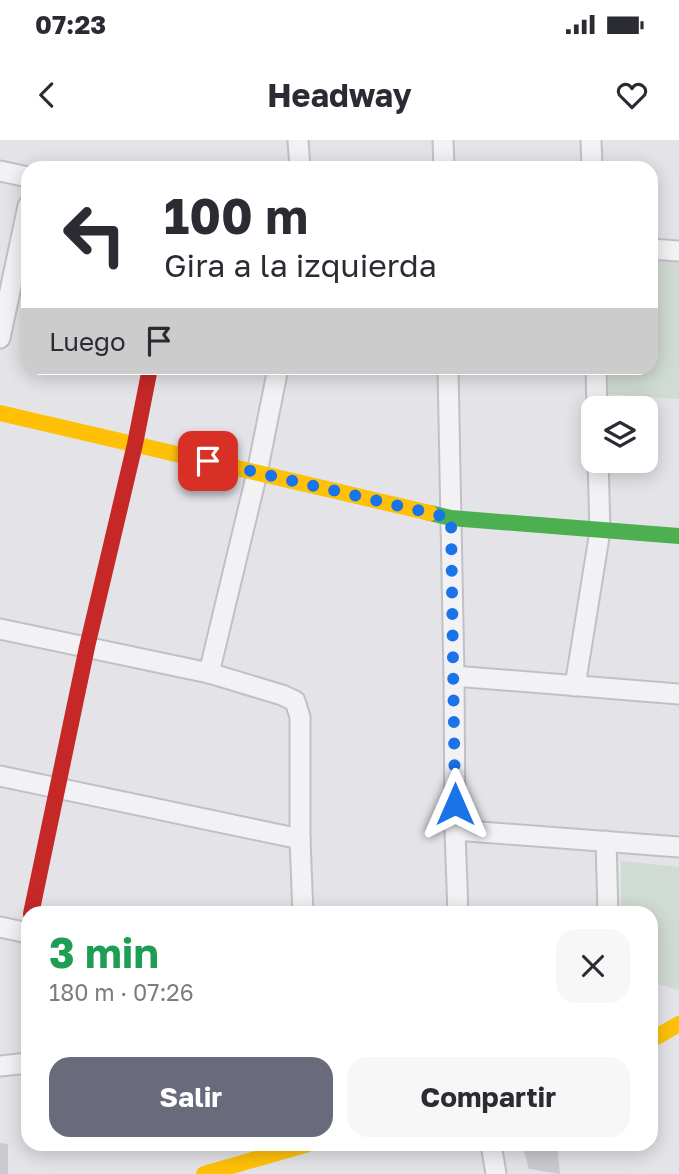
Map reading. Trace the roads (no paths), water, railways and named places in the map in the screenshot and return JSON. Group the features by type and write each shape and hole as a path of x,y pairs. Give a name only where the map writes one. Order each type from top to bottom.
{"street":[{"path":"298,140 300,161"},
{"path":"443,140 444,161"},
{"path":"591,140 592,161"},
{"path":"0,172 21,176"},
{"path":"0,338 21,239"},
{"path":"658,250 679,251"},
{"path":"32,906 87,646 149,375"},
{"path":"209,673 257,473 277,375"},
{"path":"448,375 458,906"},
{"path":"596,375 597,396"},
{"path":"0,413 451,518 679,536"},
{"path":"575,685 600,531 598,473"},
{"path":"0,629 209,673 295,701 300,717 303,906"},
{"path":"454,677 679,694"},
{"path":"0,776 300,839"},
{"path":"455,830 679,847"},
{"path":"606,841 608,906"},
{"path":"0,927 21,926"},
{"path":"658,1036 679,1024"},
{"path":"0,1066 21,1064"},
{"path":"204,1174 284,1151"},
{"path":"492,1151 496,1174"}]}
